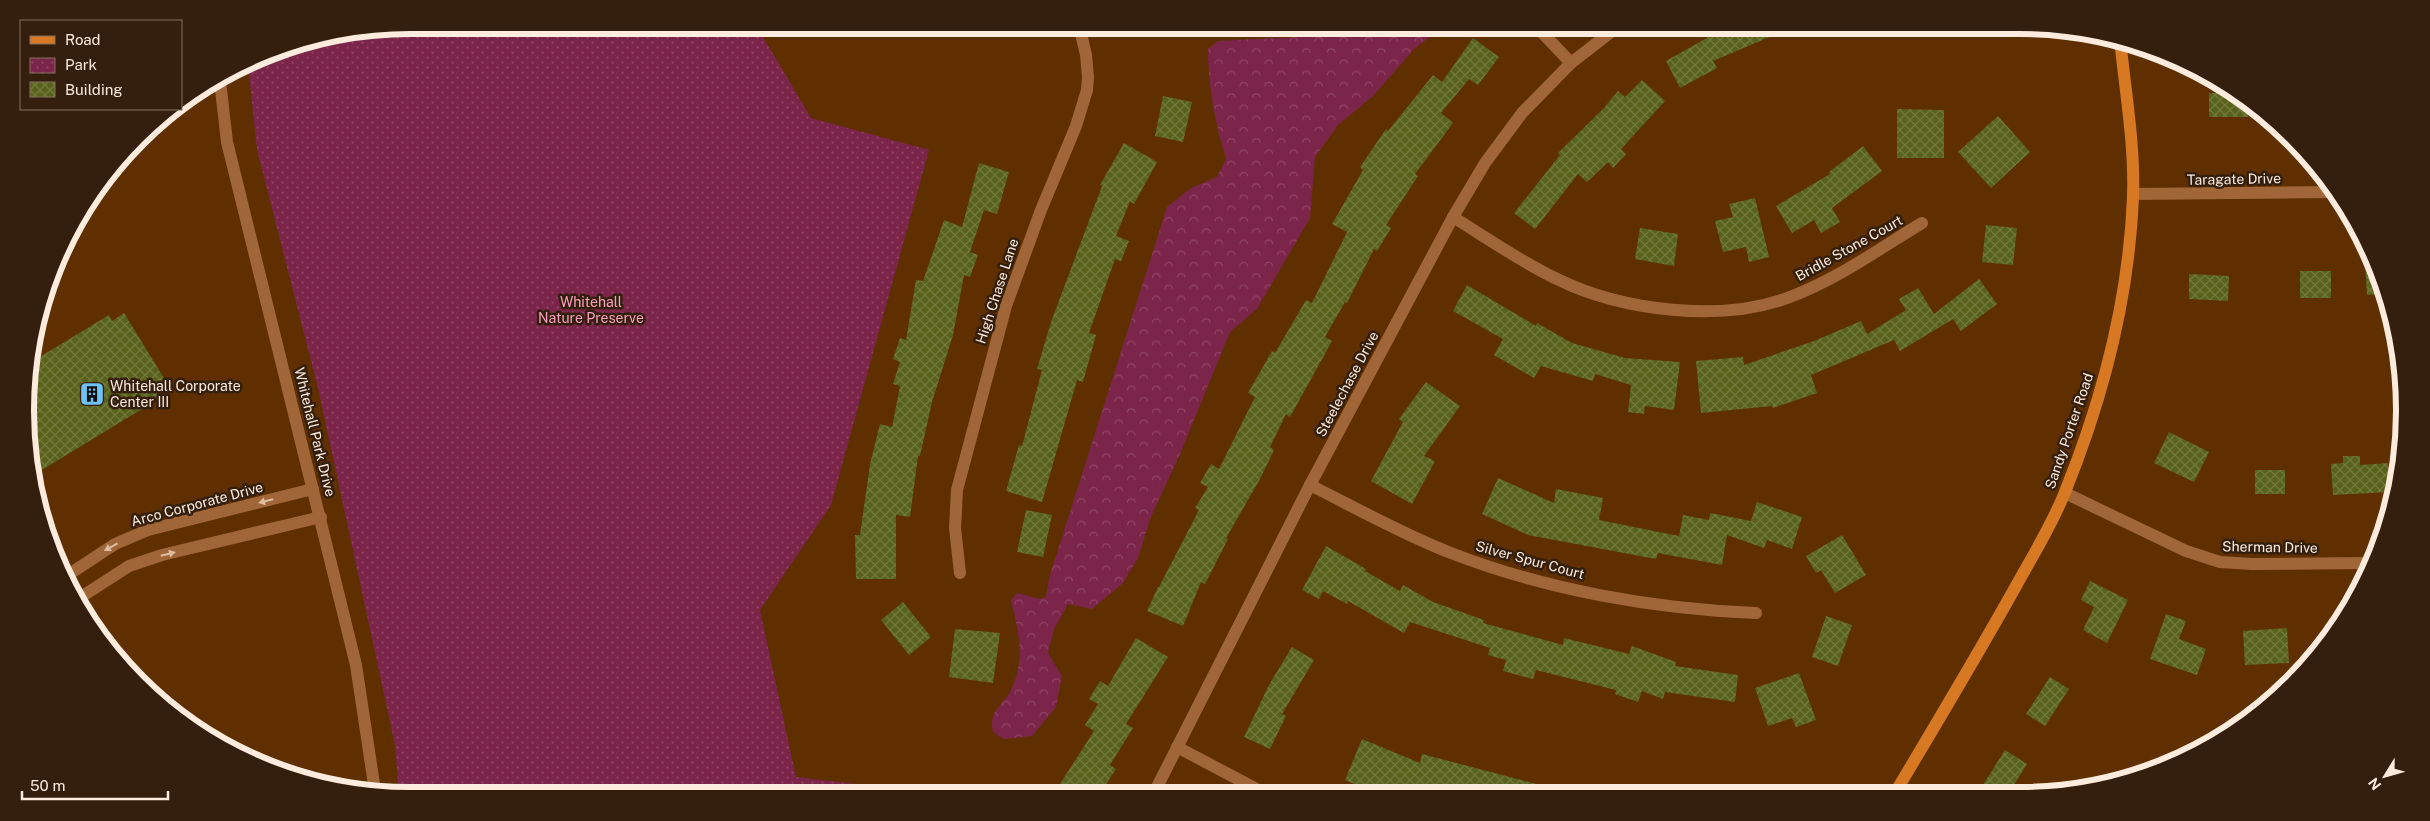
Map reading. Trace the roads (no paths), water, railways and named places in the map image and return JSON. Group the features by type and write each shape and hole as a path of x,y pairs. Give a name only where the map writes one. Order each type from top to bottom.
{"street":[{"name":"High Chase Lane","path":"960,573 955,528 956,490 1006,306 1040,210 1076,126 1087,90 1087,63 1081,34"},
{"path":"1544,34 1571,63"},
{"name":"Steelechase Drive","path":"1157,787 1310,485 1453,217 1485,163 1522,113 1571,63 1608,34"},
{"name":"Sandy Porter Road","path":"1899,787 1981,648 2065,493 2097,404 2122,300 2133,194 2121,48"},
{"name":"Whitehall Park Drive","path":"220,85 227,142 314,489 356,666 374,785"},
{"name":"Taragate Drive","path":"2133,194 2326,192"},
{"name":"Bridle Stone Court","path":"1453,217 1558,280 1611,300 1671,309 1733,311 1789,298 1832,277 1922,223"},
{"name":"Silver Spur Court","path":"1310,485 1420,540 1494,568 1596,594 1658,605 1756,613"},
{"name":"Arco Corporate Drive","path":"71,573 115,544 148,530 314,489"},
{"name":"Sherman Drive","path":"2065,493 2186,551 2220,562 2252,564 2364,563"},
{"path":"83,596 129,566 162,555 321,518"},
{"path":"1178,747 1253,787"}],"place":[{"name":"Whitehall Corporate Center III","path":"92,394"}],"park label":[{"name":"Whitehall Nature Preserve","path":"591,310"}]}
